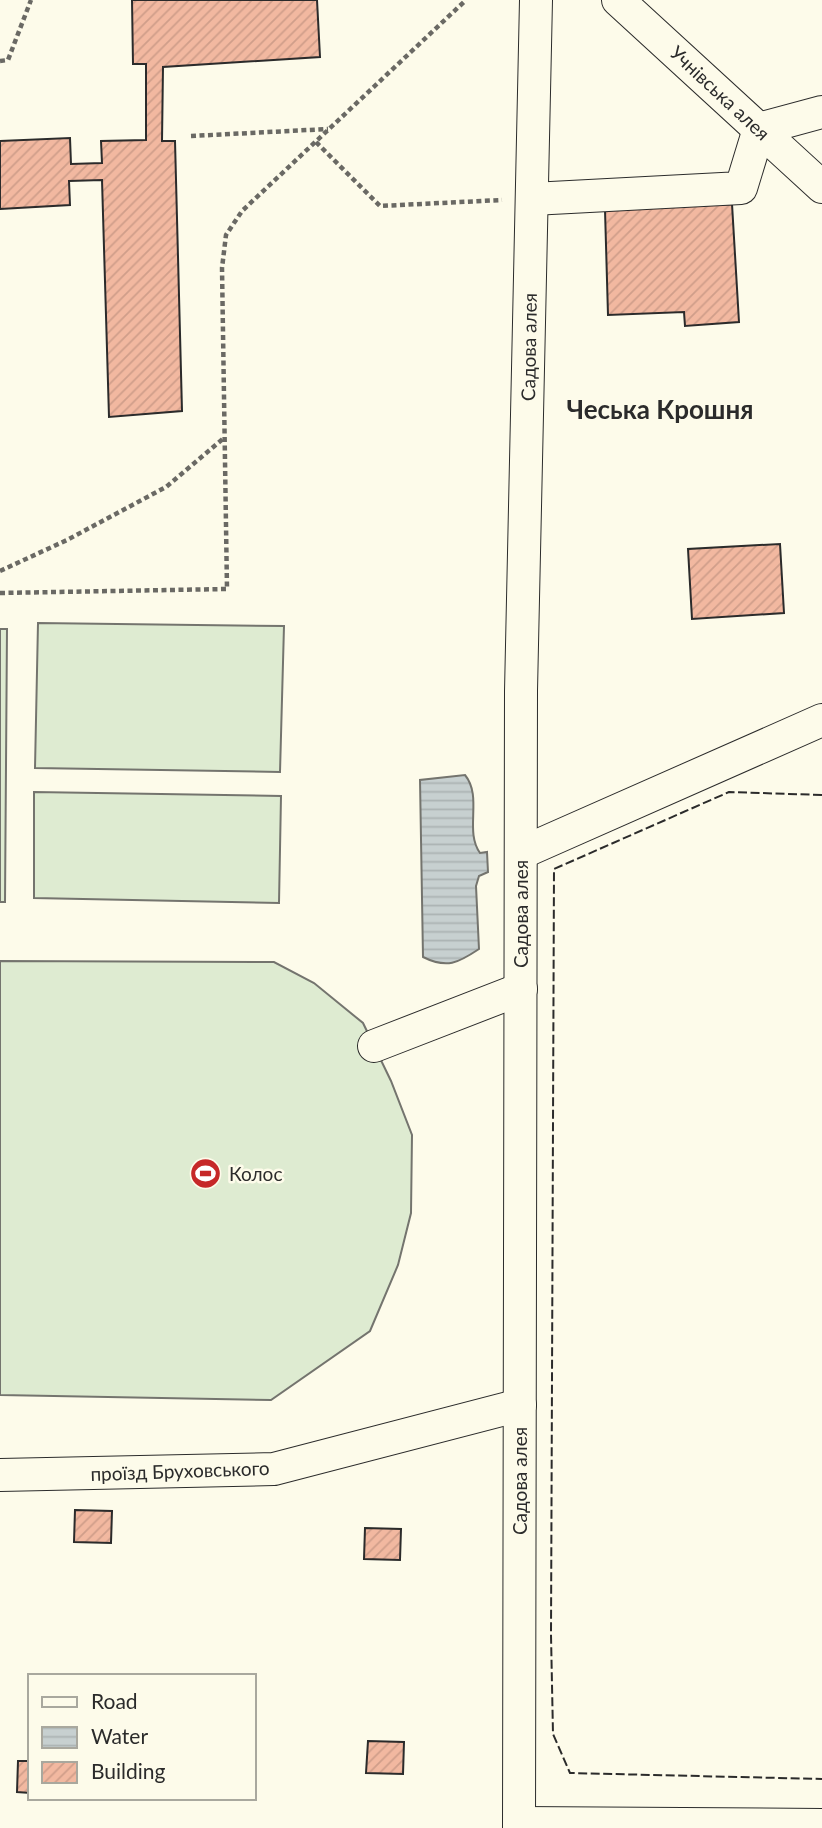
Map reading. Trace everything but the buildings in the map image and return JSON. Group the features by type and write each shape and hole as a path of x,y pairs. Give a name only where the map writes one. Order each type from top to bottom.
{"street":[{"name":"Садова алея","path":"519,1826 522,678 536,0"},
{"name":"Учнівська алея","path":"618,0 822,187"},
{"path":"532,199 741,188 759,129 822,112"},
{"path":"521,853 822,720"},
{"path":"374,1046 521,989"},
{"name":"проїзд Бруховського","path":"0,1475 274,1469 520,1405"},
{"path":"519,1826 822,1825"}],"path":[{"path":"0,61 8,60 31,0"},
{"path":"0,593 227,589 222,268 226,235 242,211 466,0"},
{"path":"191,135 329,129"},
{"path":"316,142 380,206 532,199"},
{"path":"0,571 67,540 166,486 225,438"}],"green space":[{"path":"38,623 284,626 280,772 35,768"},
{"path":"0,629 7,629 5,902 0,902"},
{"path":"34,792 281,796 279,903 34,898"},
{"name":"Колос","path":"0,961 274,962 314,983 363,1023 391,1081 412,1135 411,1213 398,1265 370,1331 271,1400 0,1395"}],"water":[{"path":"465,775 473,793 473,835 480,853 487,852 488,872 479,876 476,886 479,949 458,961 439,963 423,957 420,780"}],"fence":[{"path":"822,795 729,792 554,869 551,1635 553,1734 570,1773 822,1779"}],"place":[{"name":"Колос","path":"206,1174"}],"district":[{"name":"Чеська Крошня","path":"660,410"}]}
